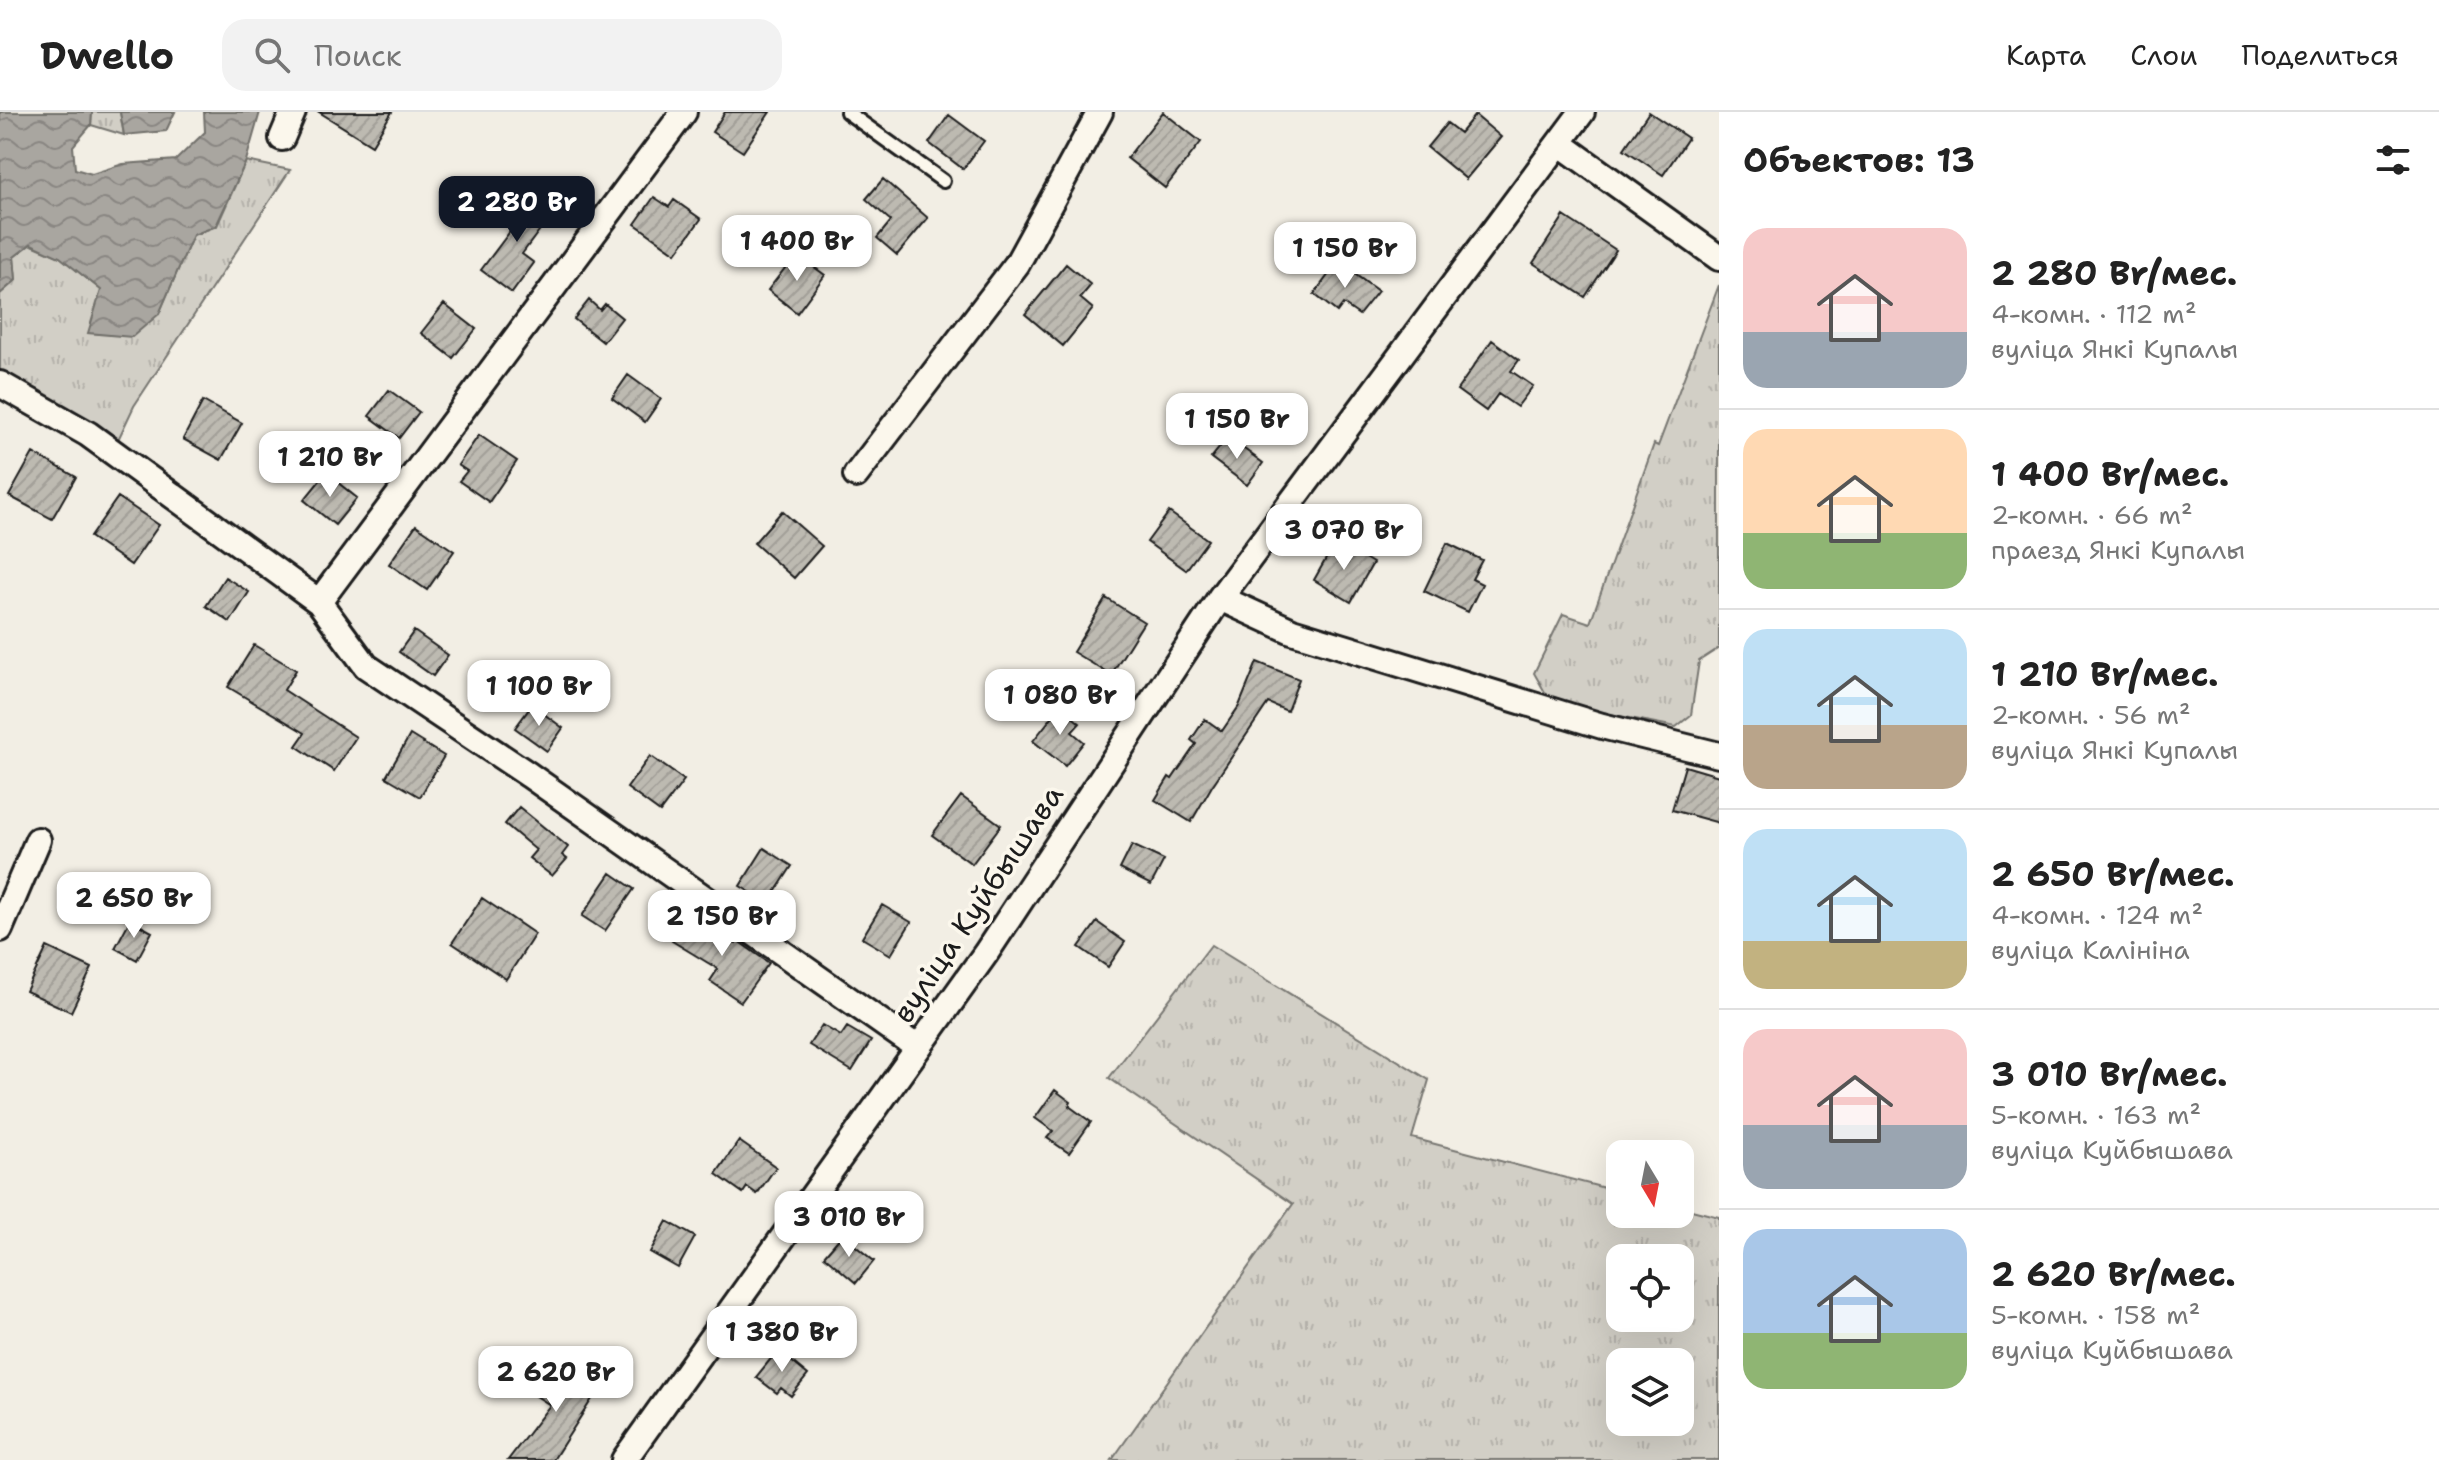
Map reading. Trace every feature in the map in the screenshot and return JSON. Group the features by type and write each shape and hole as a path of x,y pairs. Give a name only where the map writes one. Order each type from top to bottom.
{"street":[{"path":"282,138 293,112"},
{"path":"319,602 684,112"},
{"path":"856,475 1017,264 1100,112"},
{"name":"вуліца Куйбышава","path":"624,1460 986,953 1220,598 1582,112"},
{"path":"1559,143 1719,258"},
{"path":"0,384 88,434 319,602 366,666 541,784 918,1048"},
{"path":"1220,598 1292,631 1602,726 1719,755"},
{"path":"0,929 38,840"}],"lane":[{"path":"847,112 943,181"}],"green space":[{"path":"92,112 120,112 124,135 91,125"},
{"path":"246,161 290,170 134,406 116,444 0,373 0,294 16,280 14,257 30,244 60,257 102,291 159,314 193,235 217,226"},
{"path":"1719,285 1719,648 1699,661 1691,715 1676,727 1584,709 1546,694 1534,673 1563,614 1590,623 1654,444 1658,446"},
{"path":"1211,945 1429,1080 1412,1138 1606,1188 1606,1228 1694,1228 1694,1211 1719,1217 1719,1460 1112,1460 1293,1204 1109,1078"}],"water":[{"path":"0,112 92,112 91,125 73,146 75,169 92,174 123,164 176,160 205,132 204,112 260,112 246,161 216,226 193,235 159,314 132,337 88,333 101,290 60,257 31,244 14,257 16,280 0,294"},
{"path":"120,112 175,112 166,131 124,135"}],"building":[{"path":"319,112 392,112 372,145"},
{"path":"725,112 770,112 743,152 712,132"},
{"path":"1163,112 1201,142 1165,188 1127,158"},
{"path":"1649,112 1688,138 1663,175 1624,149"},
{"path":"949,115 984,141 963,169 929,143"},
{"path":"1475,115 1501,137 1466,179 1427,147 1447,123 1460,133"},
{"path":"883,179 928,218 897,255 877,238 891,221 866,199"},
{"path":"527,193 553,212 522,254 534,263 512,293 481,270 514,226 506,221"},
{"path":"654,197 669,207 674,200 701,219 676,253 635,224"},
{"path":"1564,216 1616,250 1585,297 1533,263"},
{"path":"796,254 825,275 797,313 768,290"},
{"path":"1338,262 1378,291 1359,315 1343,304 1337,312 1314,294"},
{"path":"1066,264 1091,285 1080,298 1093,309 1063,346 1025,314"},
{"path":"589,300 600,310 605,304 622,318 603,342 574,319"},
{"path":"444,304 476,329 453,358 421,333"},
{"path":"1492,340 1519,360 1511,371 1533,386 1517,407 1498,394 1486,411 1457,390"},
{"path":"628,375 661,399 645,422 612,398"},
{"path":"389,390 419,412 399,438 369,416"},
{"path":"203,401 242,423 221,460 183,439"},
{"path":"479,435 517,461 489,502 459,481 467,471 458,465"},
{"path":"1228,437 1263,463 1247,485 1211,458"},
{"path":"33,453 76,477 52,519 9,496"},
{"path":"326,473 357,498 335,525 304,500"},
{"path":"118,497 159,525 131,565 90,537"},
{"path":"782,511 822,546 794,578 754,543"},
{"path":"1169,512 1208,540 1186,570 1147,542"},
{"path":"416,525 454,551 427,590 389,564"},
{"path":"1336,541 1373,563 1351,602 1314,580"},
{"path":"1447,543 1482,560 1472,579 1482,584 1468,612 1424,591"},
{"path":"225,577 249,592 230,622 206,606"},
{"path":"1106,598 1144,622 1111,675 1073,652"},
{"path":"414,631 448,655 433,676 399,652"},
{"path":"254,645 296,670 284,690 356,737 334,771 296,746 305,733 228,687"},
{"path":"1257,662 1299,679 1287,711 1268,703 1191,822 1155,800 1196,744 1191,740 1205,719 1222,731 1239,706"},
{"path":"532,705 563,728 547,751 515,728"},
{"path":"1060,707 1080,723 1072,732 1084,742 1065,766 1033,741"},
{"path":"410,735 444,756 420,797 386,777"},
{"path":"650,756 684,780 660,812 627,788"},
{"path":"1685,766 1719,776 1719,823 1672,810"},
{"path":"961,796 1001,825 972,864 932,835"},
{"path":"519,807 568,847 562,855 567,859 552,876 529,858 536,850 505,824"},
{"path":"1132,845 1164,860 1151,885 1120,869"},
{"path":"764,848 792,866 768,903 740,886"},
{"path":"611,873 634,889 605,931 582,916"},
{"path":"482,898 535,934 506,979 452,943"},
{"path":"882,905 911,922 891,955 862,938"},
{"path":"688,915 736,944 738,941 769,963 741,1002 710,981 718,969 672,941"},
{"path":"130,920 152,932 137,960 115,948"},
{"path":"1097,922 1125,942 1108,967 1079,947"},
{"path":"47,947 92,968 71,1012 26,991"},
{"path":"822,1025 841,1036 847,1027 871,1041 852,1071 809,1045"},
{"path":"1055,1090 1071,1102 1069,1106 1091,1122 1069,1153 1047,1138 1053,1131 1035,1118"},
{"path":"739,1141 776,1167 757,1194 747,1187 743,1193 716,1174"},
{"path":"667,1221 695,1237 678,1268 650,1252"},
{"path":"842,1235 874,1261 856,1283 824,1256"},
{"path":"778,1350 808,1375 791,1396 781,1388 777,1393 756,1377"},
{"path":"557,1362 599,1388 553,1460 508,1460 550,1405 536,1396"}]}
